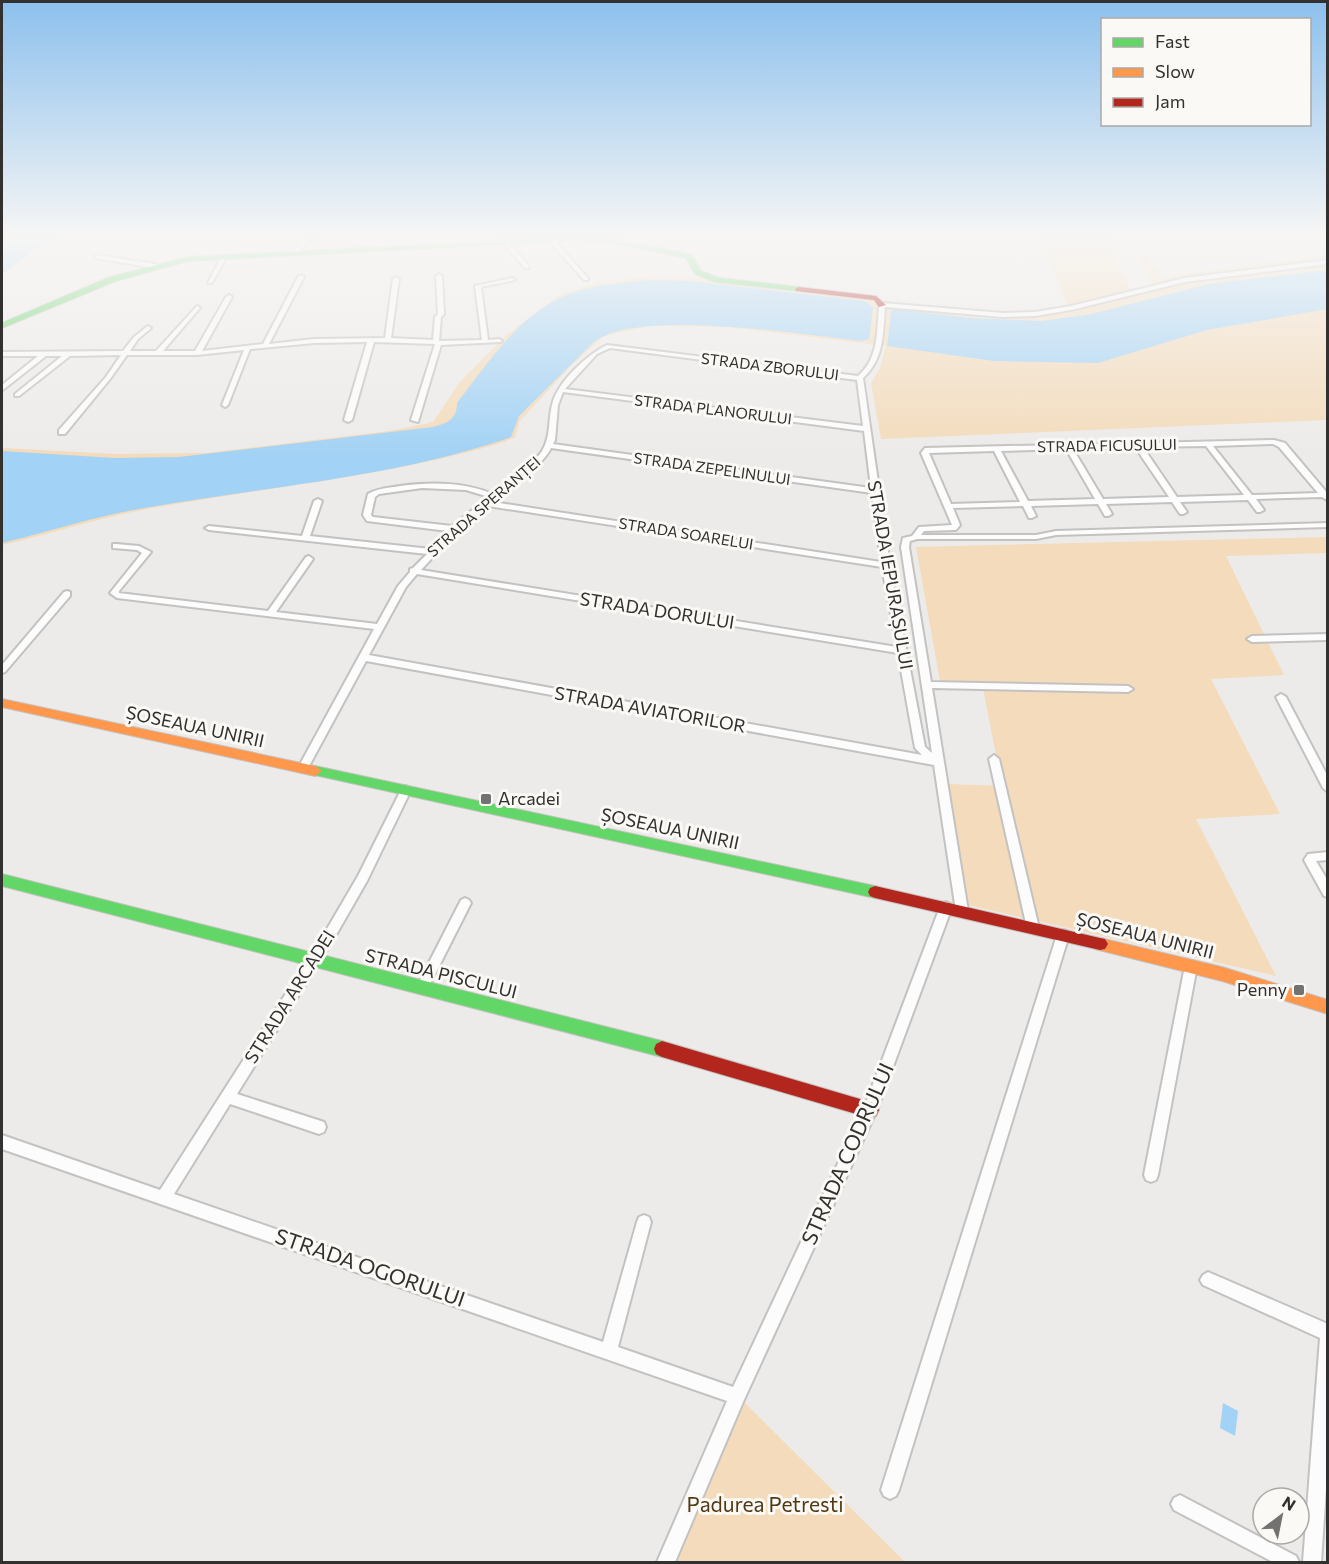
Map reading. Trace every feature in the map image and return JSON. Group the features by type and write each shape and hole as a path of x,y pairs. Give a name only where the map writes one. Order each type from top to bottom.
{"street":[{"path":"2,326 42,309"},
{"path":"157,354 196,309"},
{"path":"197,353 222,309"},
{"path":"265,346 284,309"},
{"path":"388,340 392,309"},
{"path":"415,420 438,344 436,342 441,309"},
{"path":"481,309 485,340"},
{"path":"860,378 871,368 876,358 882,309"},
{"path":"930,309 1003,315 1035,314 1065,309"},
{"path":"62,432 127,354 126,351 131,344 148,328"},
{"path":"348,420 371,340"},
{"path":"2,354 197,353 306,342 499,340"},
{"name":"STRADA ZBORULUI","path":"609,346 860,378"},
{"name":"STRADA SPERANȚEI","path":"303,768 393,599 413,571 454,529 538,460 549,446 555,405 560,390 595,353 609,346"},
{"path":"225,405 248,347"},
{"path":"2,383 40,355"},
{"path":"2,388 40,355"},
{"path":"17,394 67,355"},
{"name":"STRADA IEPURAȘULUI","path":"860,378 874,491 920,748 927,756 938,762"},
{"name":"STRADA PLANORULUI","path":"560,390 866,429"},
{"name":"STRADA FICUSULUI","path":"913,538 922,529 956,526 925,452 928,450 1280,443 1326,497"},
{"path":"1208,444 1260,510"},
{"name":"STRADA ZEPELINULUI","path":"549,446 874,491"},
{"path":"1138,446 1183,512"},
{"path":"1068,447 1108,514"},
{"path":"996,448 1032,516"},
{"path":"454,529 370,519 367,515 371,496 377,492 428,485 464,487 495,497"},
{"name":"STRADA FICUSULUI","path":"948,506 1326,497"},
{"path":"305,539 318,501"},
{"name":"STRADA SOARELUI","path":"486,503 886,565"},
{"path":"913,538 1036,537 1056,533 1328,525"},
{"path":"208,528 431,552"},
{"name":"STRADA IEPURAȘULUI","path":"913,538 904,543 962,911"},
{"path":"116,546 139,548 147,552 114,590 117,595 378,627"},
{"path":"272,613 309,559"},
{"name":"STRADA DORULUI","path":"413,571 902,651"},
{"path":"2,670 67,594"},
{"path":"1252,639 1328,637"},
{"name":"STRADA AVIATORILOR","path":"362,657 938,762"},
{"path":"926,686 1128,689"},
{"path":"1281,697 1328,788"},
{"name":"ȘOSEAUA UNIRII","path":"2,703 946,907 1191,966 1328,1007"},
{"path":"994,759 1033,928"},
{"name":"STRADA ARCADEI","path":"164,1197 363,878 406,790"},
{"path":"1327,890 1310,860 1312,857 1328,856"},
{"name":"STRADA PISCULUI","path":"2,880 650,1045 870,1110"},
{"path":"422,988 465,903"},
{"name":"STRADA CODRULUI","path":"666,1563 737,1396 870,1110 946,907"},
{"path":"890,1490 1063,935"},
{"path":"1151,1175 1191,966"},
{"path":"227,1097 319,1127"},
{"name":"STRADA OGORULUI","path":"2,1142 737,1396"},
{"path":"609,1350 644,1222"},
{"path":"1208,1280 1328,1333 1312,1563"},
{"path":"1180,1504 1290,1563"}],"green space":[{"path":"541,309 965,309 1034,313 1057,309 1327,309 1327,420 881,439 871,383 880,368 886,346 727,327 651,326 603,337 571,366 519,422 515,437 504,442 371,473 129,513 2,545 2,448 116,454 206,453 389,431 425,424 434,421 459,383 507,334"},
{"path":"1327,537 1327,553 1226,556 1284,675 1211,679 1280,814 1196,819 1276,976 968,905 948,784 1002,786 982,683 940,681 916,547"},
{"name":"Padurea Petresti","path":"744,1402 905,1562 677,1562"}],"water":[{"path":"541,309 873,309 869,339 861,341 723,326 648,326 617,331 595,341 519,416 511,437 503,440 413,464 368,473 122,512 2,543 2,451 115,458 179,457 433,427 453,417 457,403 493,356"},
{"path":"894,309 970,318 1042,321 1111,309 1327,309 1207,330 1098,363 994,361 887,346 891,311"},
{"path":"1223,1403 1238,1411 1235,1436 1220,1428"}],"traffic: fast":[{"path":"2,326 42,309"},
{"path":"315,771 875,892"},
{"path":"2,880 662,1049"}],"traffic: slow":[{"path":"2,703 315,771"},
{"path":"1100,944 1222,974 1328,1007"}],"traffic: jam":[{"path":"875,892 1100,944"},
{"path":"662,1049 870,1110"}],"place":[{"name":"Arcadei","path":"486,799"},
{"name":"Penny","path":"1299,990"}]}
